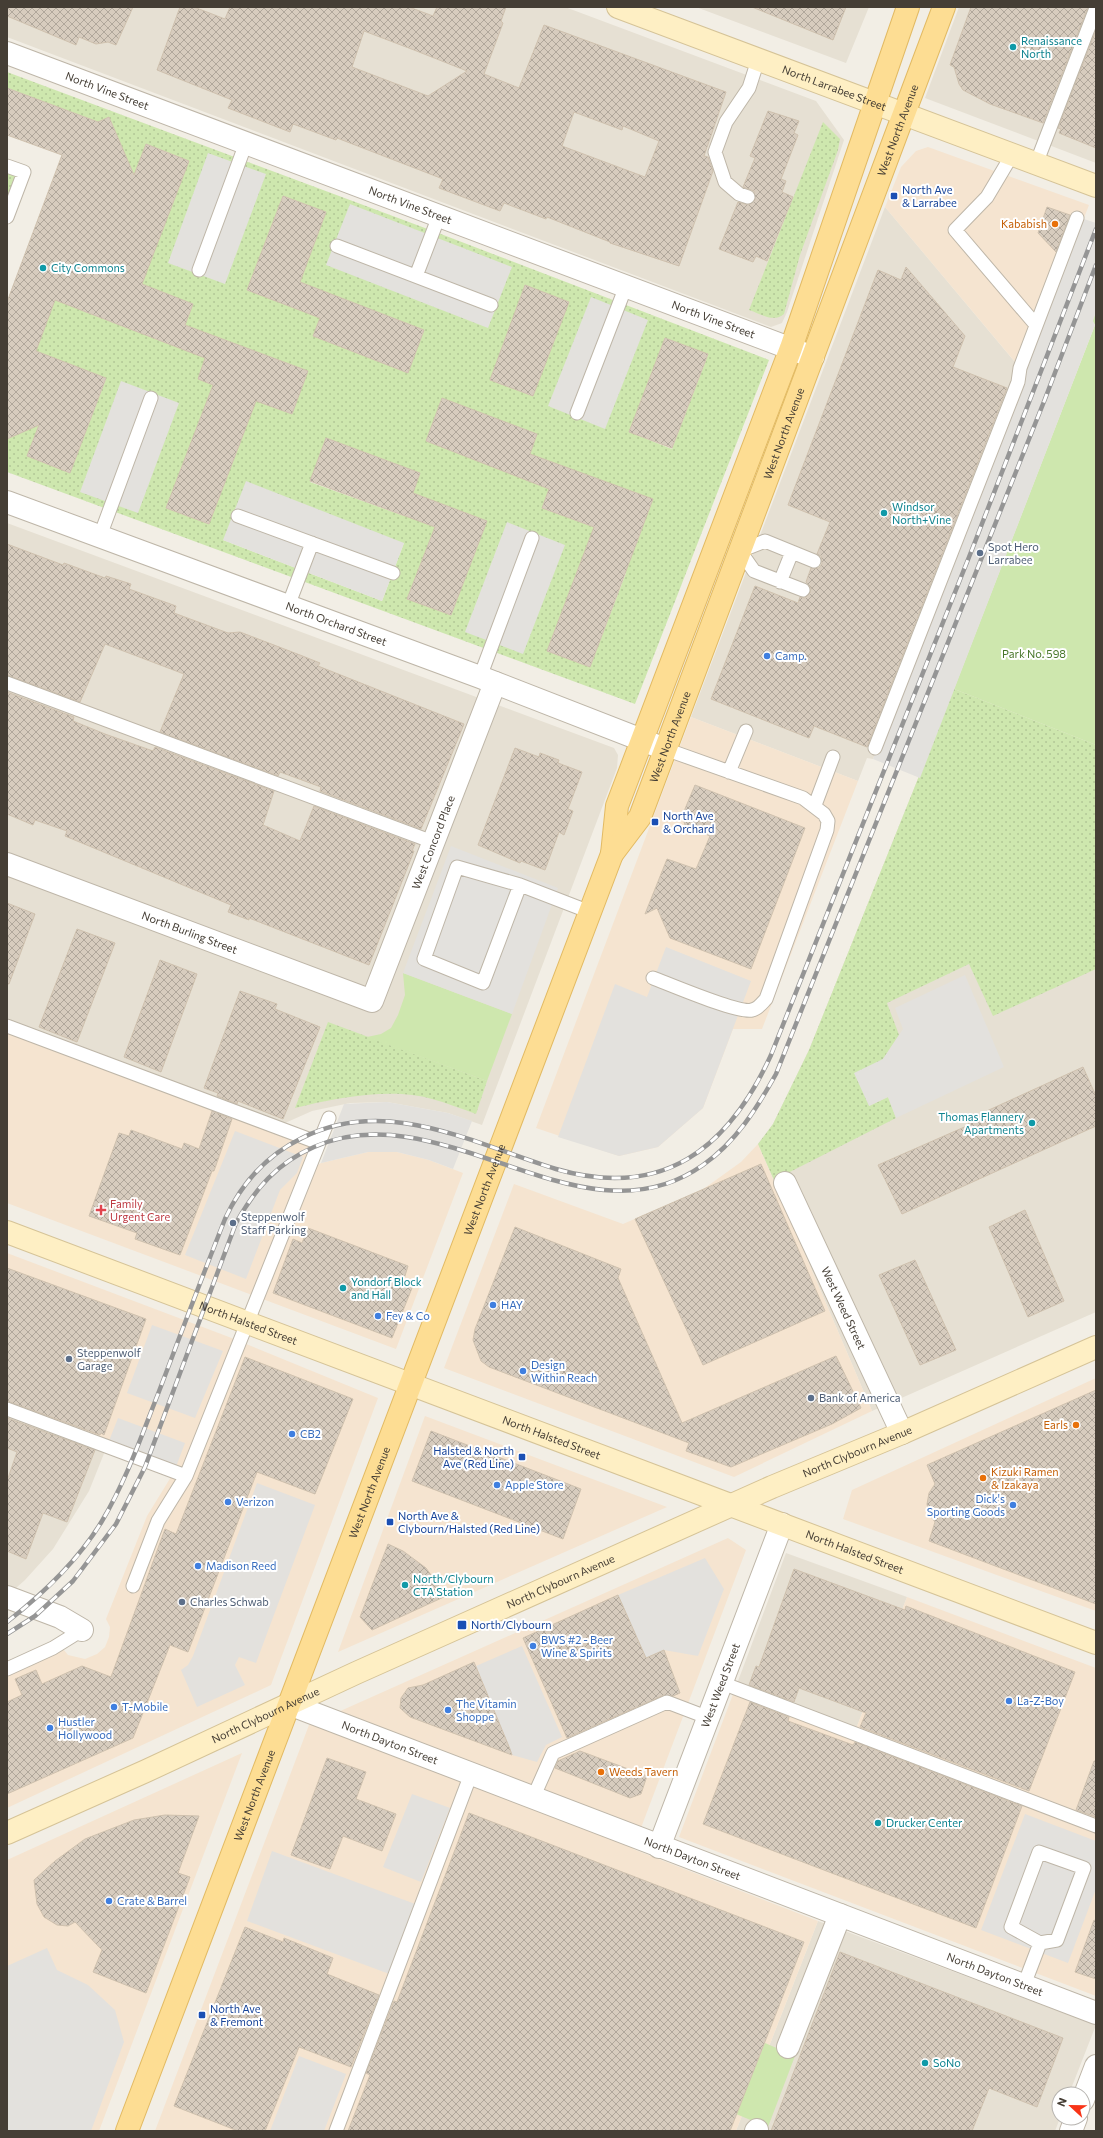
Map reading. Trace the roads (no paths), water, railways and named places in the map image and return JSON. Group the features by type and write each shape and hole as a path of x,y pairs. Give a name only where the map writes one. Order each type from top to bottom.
{"main road":[{"name":"North Larrabee Street","path":"618,7 902,115 1096,186"},
{"name":"West North Avenue","path":"129,2131 409,1384 612,854 617,806 791,348 908,7"},
{"name":"West North Avenue","path":"612,854 640,817 813,357 902,115 944,7"},
{"name":"North Halsted Street","path":"7,1232 1096,1643"},
{"name":"North Clybourn Avenue","path":"7,1833 290,1704 732,1506 1096,1347"}],"street":[{"name":"North Vine Street","path":"7,53 813,357"},
{"name":"North Orchard Street","path":"7,502 488,680 665,749"},
{"name":"West Concord Place","path":"372,1001 433,842 488,680"},
{"name":"North Burling Street","path":"7,864 372,1001"},
{"name":"West Weed Street","path":"785,1183 902,1433"},
{"name":"West Weed Street","path":"660,1847 782,1524"},
{"path":"7,1597 60,1617 82,1630"},
{"name":"North Dayton Street","path":"290,1704 1096,2013"},
{"path":"788,2047 840,1916"},
{"path":"1088,2086 1096,2066"}],"lane":[{"path":"1036,164 1096,8"},
{"path":"748,197 739,194 725,182 715,152 726,122 749,88 758,60"},
{"path":"199,270 246,143"},
{"path":"1012,155 987,197 955,230 1036,325"},
{"path":"7,166 24,172 7,217"},
{"path":"416,276 439,216"},
{"path":"875,748 1018,382 1020,368 1077,218"},
{"path":"337,246 492,305"},
{"path":"577,413 626,286"},
{"path":"100,536 152,398"},
{"path":"238,516 393,573"},
{"path":"488,680 532,538"},
{"path":"803,590 754,571 740,551 765,541 814,561"},
{"path":"288,606 312,543"},
{"path":"780,582 792,552"},
{"path":"7,683 433,842"},
{"path":"730,772 746,731"},
{"path":"653,978 735,1008 752,1010 759,1007 766,999 825,840 828,822 824,814 815,805 803,798 665,749"},
{"path":"815,805 833,757"},
{"path":"520,885 484,983 424,959 458,867 520,885 590,912"},
{"path":"7,1026 319,1143"},
{"path":"133,1586 158,1520 186,1476 329,1118"},
{"path":"7,1410 186,1476"},
{"path":"7,1669 53,1648 82,1630"},
{"path":"722,1684 1096,1826"},
{"path":"533,1798 553,1753 668,1702 709,1718"},
{"path":"336,2131 471,1774"},
{"path":"1039,1852 1084,1868 1057,1940 1040,1943 1011,1927 1039,1852"},
{"path":"1024,1985 1040,1943"}],"railway":[{"path":"7,1622 34,1600 71,1563 93,1536 111,1506 133,1459 199,1285 231,1206 247,1182 277,1153 302,1138 334,1126 366,1121 398,1122 430,1128 462,1137 556,1169 594,1177 629,1177 660,1171 688,1159 712,1141 734,1117 754,1088 771,1055 973,547 1096,229"},
{"path":"7,1634 35,1616 73,1581 116,1524 145,1467 236,1223 259,1188 268,1178 289,1161 314,1147 363,1135 412,1138 462,1150 561,1182 609,1190 657,1187 703,1165 726,1146 745,1124 776,1074 1045,399 1096,265"}],"place":[{"name":"Renaissance North","path":"1013,47"},
{"name":"North Ave & Larrabee","path":"894,196"},
{"name":"Kababish","path":"1055,224"},
{"name":"City Commons","path":"43,268"},
{"name":"Windsor North+Vine","path":"884,513"},
{"name":"Spot Hero Larrabee","path":"980,553"},
{"name":"Camp.","path":"767,656"},
{"name":"North Ave & Orchard","path":"655,822"},
{"name":"Thomas Flannery Apartments","path":"1032,1123"},
{"name":"Family Urgent Care","path":"101,1210"},
{"name":"Steppenwolf Staff Parking","path":"233,1223"},
{"name":"Yondorf Block and Hall","path":"343,1288"},
{"name":"HAY","path":"493,1305"},
{"name":"Fey & Co","path":"378,1316"},
{"name":"Steppenwolf Garage","path":"69,1359"},
{"name":"Design Within Reach","path":"523,1371"},
{"name":"Bank of America","path":"811,1398"},
{"name":"Earls","path":"1076,1425"},
{"name":"CB2","path":"292,1434"},
{"name":"Halsted & North Ave (Red Line)","path":"522,1457"},
{"name":"Kizuki Ramen & Izakaya","path":"983,1478"},
{"name":"Apple Store","path":"497,1485"},
{"name":"Verizon","path":"228,1502"},
{"name":"Dick's Sporting Goods","path":"1013,1505"},
{"name":"North Ave & Clybourn/Halsted (Red Line)","path":"390,1522"},
{"name":"Madison Reed","path":"198,1566"},
{"name":"North/Clybourn CTA Station","path":"405,1585"},
{"name":"Charles Schwab","path":"182,1602"},
{"name":"North/Clybourn","path":"462,1625"},
{"name":"BWS #2 - Beer Wine & Spirits","path":"533,1646"},
{"name":"La-Z-Boy","path":"1009,1701"},
{"name":"T-Mobile","path":"114,1707"},
{"name":"The Vitamin Shoppe","path":"448,1710"},
{"name":"Hustler Hollywood","path":"50,1728"},
{"name":"Weeds Tavern","path":"601,1772"},
{"name":"Drucker Center","path":"878,1823"},
{"name":"Crate & Barrel","path":"109,1901"},
{"name":"North Ave & Fremont","path":"202,2015"},
{"name":"SoNo","path":"925,2063"}],"park label":[{"name":"Park No. 598","path":"1034,654"}]}
